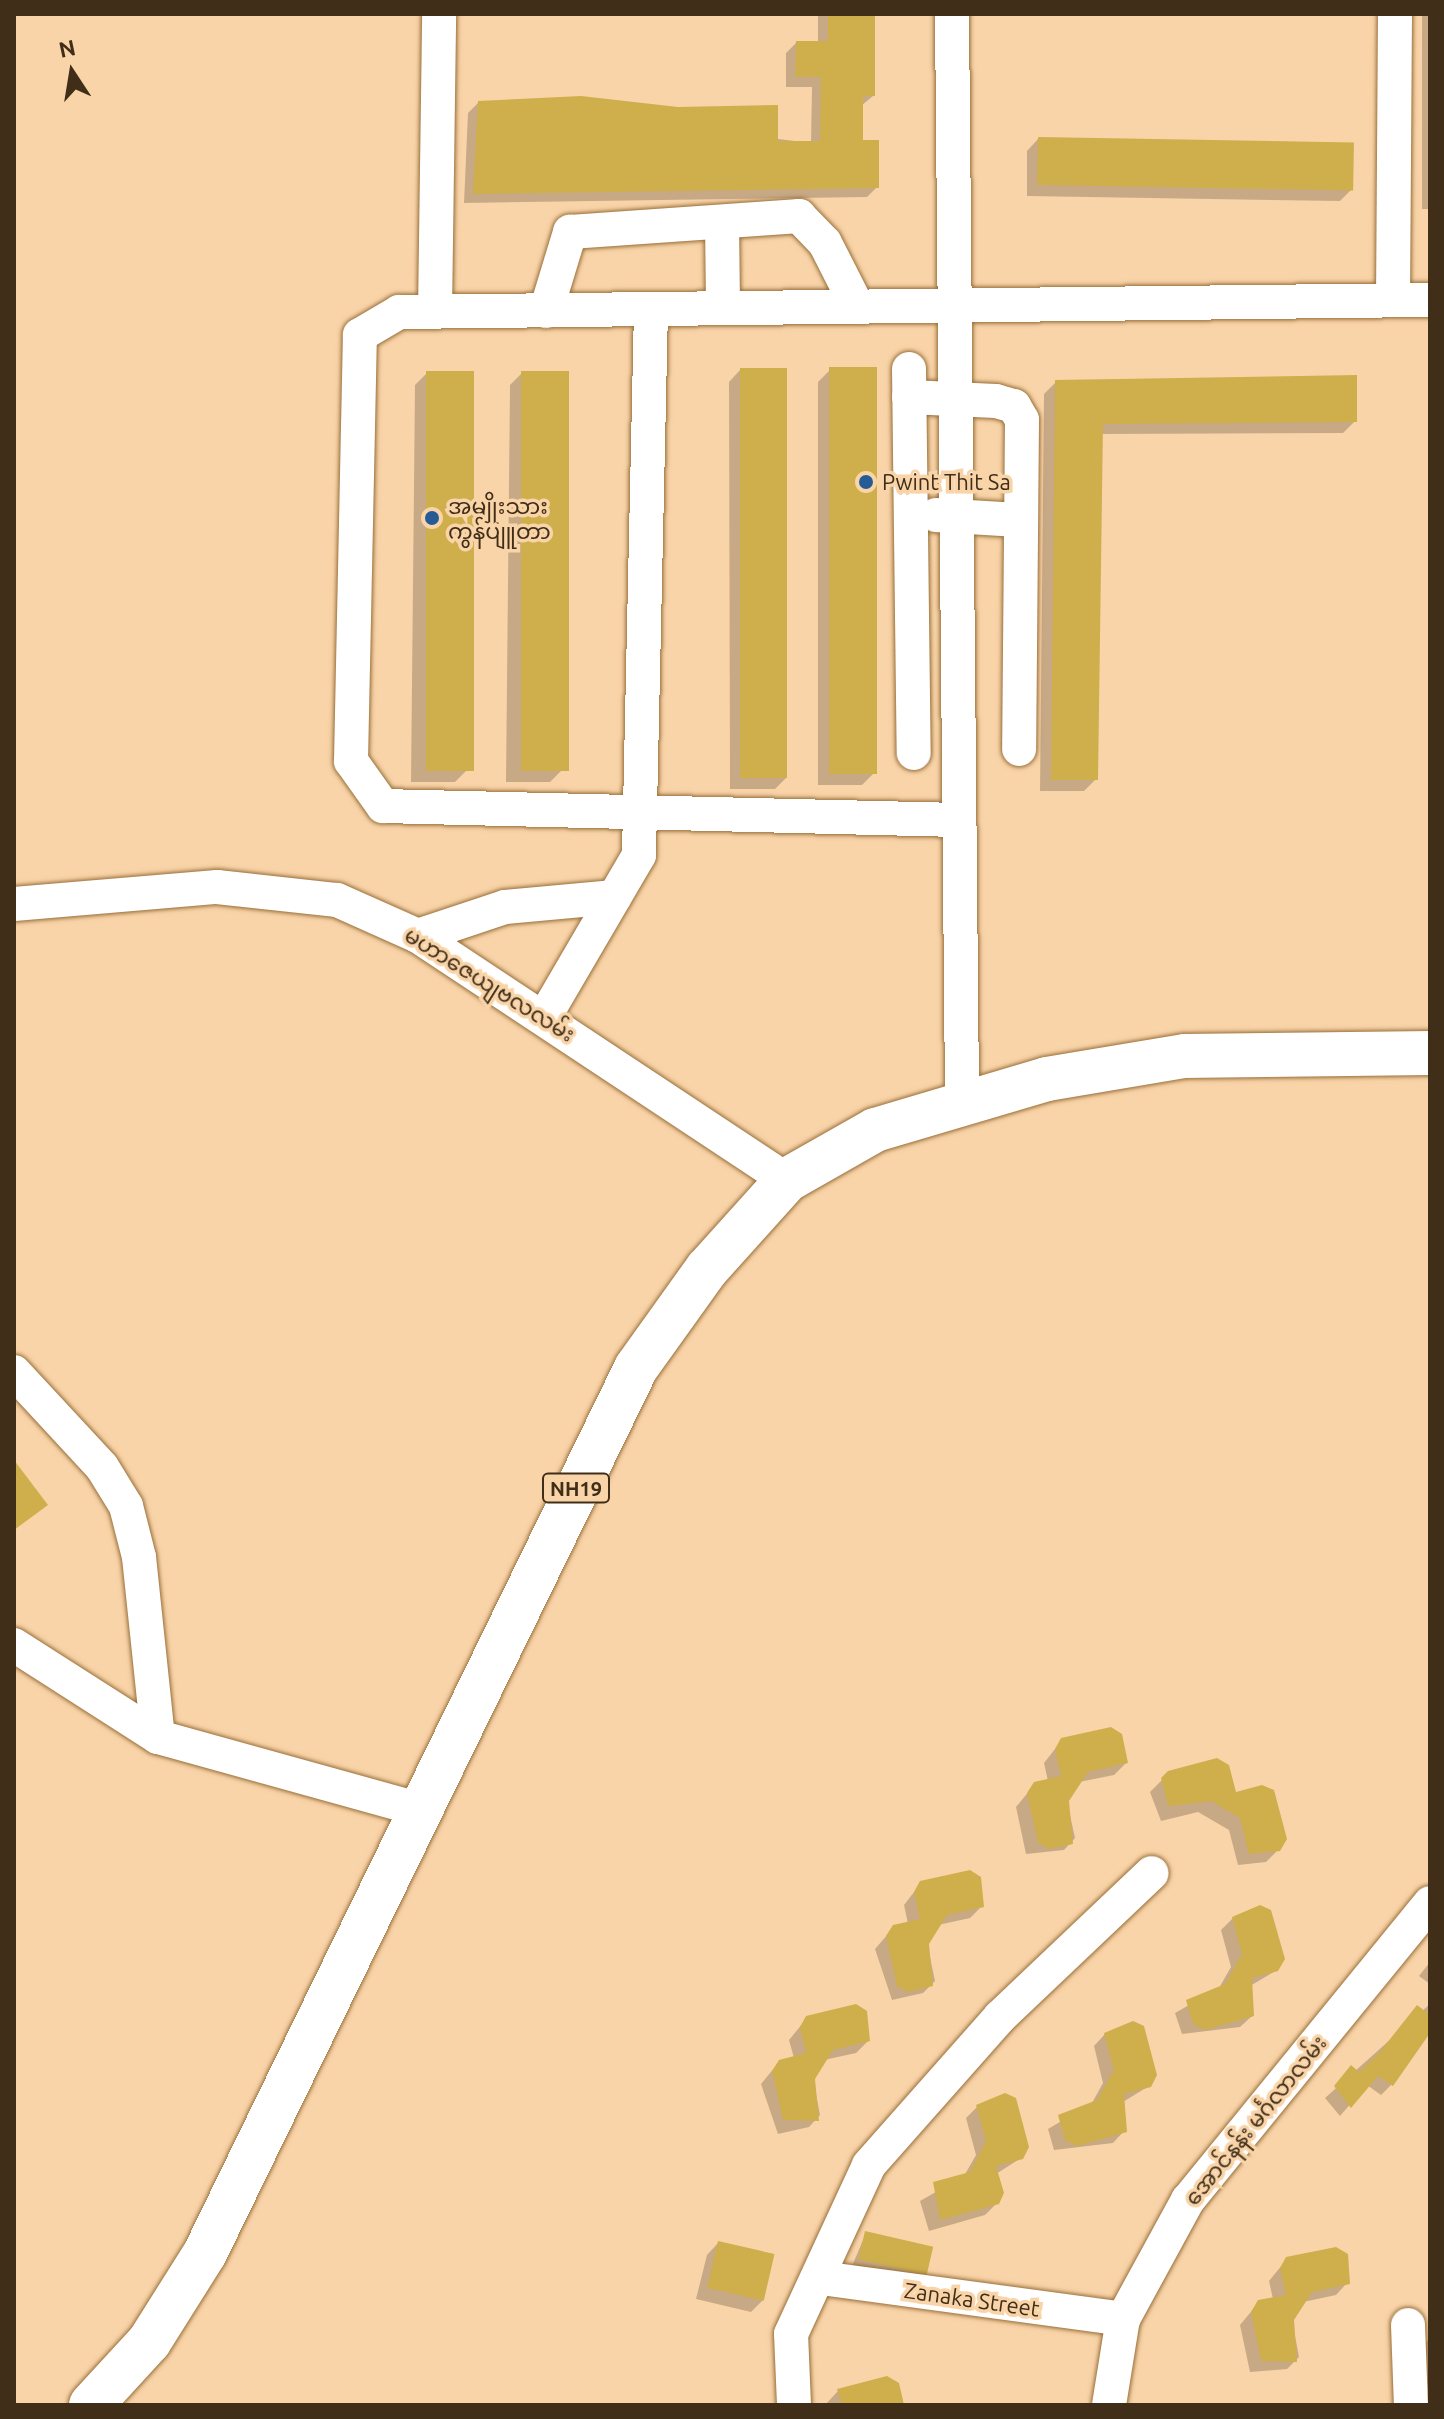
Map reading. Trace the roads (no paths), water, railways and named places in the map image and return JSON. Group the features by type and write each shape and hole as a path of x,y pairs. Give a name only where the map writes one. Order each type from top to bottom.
{"highway":[{"name":"NH19","path":"91,2405 149,2342 205,2253 417,1809 636,1368 707,1269 787,1180 875,1130 1047,1079 1185,1056 1430,1053"}],"street":[{"path":"435,312 439,14"},
{"path":"952,14 962,1104"},
{"path":"1393,300 1395,14"},
{"path":"546,311 570,232 799,216 825,243 856,304"},
{"path":"722,222 723,308"},
{"path":"959,820 644,809 383,806 351,761 360,335 379,318 435,312 651,310 954,301 1430,300"},
{"path":"545,1016 639,855 644,809 651,310"},
{"path":"914,753 909,383 955,397 1014,406 1022,420 1016,688 1019,749"},
{"path":"911,514 1018,520"},
{"path":"913,684 1016,688"},
{"name":"မဟာဇေယျဗလလမ်း","path":"14,904 269,888 337,900 418,936 545,1016 787,1180"},
{"path":"418,936 505,907 615,897"},
{"path":"14,1372 102,1467 126,1506 139,1557 158,1737"},
{"path":"14,1645 158,1737 417,1809"},
{"path":"794,2405 791,2334 821,2278 869,2165 913,2107 1152,1873"},
{"name":"အောင်နန်း မင်္ဂလာလမ်း","path":"1109,2405 1123,2319 1188,2200 1430,1903"},
{"name":"Zanaka Street","path":"821,2278 1123,2319"},
{"path":"1408,2325 1411,2405"}],"place":[{"name":"Pwint Thit Sa","path":"866,482"},
{"name":"အမျိုးသား ကွန်ပျူတာ","path":"432,518"}]}
